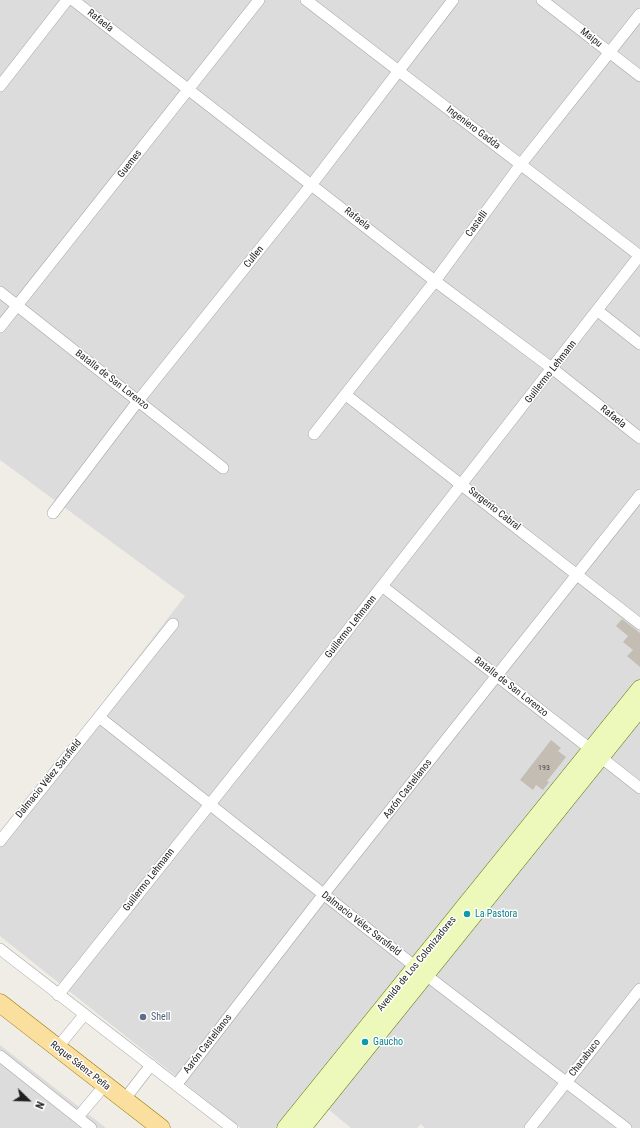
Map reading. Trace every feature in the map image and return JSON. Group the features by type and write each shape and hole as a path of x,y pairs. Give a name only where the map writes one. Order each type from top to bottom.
{"main road":[{"name":"Avenida de Los Colonizadores","path":"303,1128 421,971 595,753 640,688"},
{"name":"Avenida de Los Colonizadores","path":"595,753 640,709"},
{"name":"Avenida de Los Colonizadores","path":"285,1128 421,971"},
{"name":"Roque Sáenz Peña","path":"0,1003 161,1128"}],"street":[{"path":"0,86 67,0"},
{"name":"Rafaela","path":"73,0 312,184 435,281 553,369 640,438"},
{"name":"Guemes","path":"0,327 259,0"},
{"name":"Ingeniero Gadda","path":"306,0 640,256"},
{"name":"Cullen","path":"53,513 138,401 312,184 453,0"},
{"name":"Maipu","path":"542,0 640,76"},
{"name":"Castelli","path":"314,434 435,281 521,164 640,14"},
{"name":"Guillermo Lehmann","path":"58,995 553,369 640,256"},
{"name":"Batalla de San Lorenzo","path":"0,292 223,468"},
{"path":"598,311 640,344"},
{"name":"Sargento Cabral","path":"346,395 640,624"},
{"name":"Aarón Castellanos","path":"177,1084 323,895 640,495"},
{"name":"Batalla de San Lorenzo","path":"382,586 640,788"},
{"name":"Dalmacio Vélez Sarsfield","path":"0,841 173,624"},
{"name":"Dalmacio Vélez Sarsfield","path":"99,717 323,895 626,1128"},
{"path":"0,949 84,1015 177,1084 232,1128"},
{"name":"Chacabuco","path":"530,1128 640,989"},
{"path":"57,1048 84,1015"},
{"path":"0,1056 91,1128"},
{"path":"124,1100 151,1065"},
{"path":"78,1117 105,1085"}],"shaded area":[{"path":"0,0 640,0 640,1128 425,1128 421,1124 417,1128 351,1128 305,1090 275,1128 241,1128 0,936 0,836 185,596 0,460"},
{"path":"0,1045 106,1128 0,1128"}],"building":[{"path":"622,619 640,633 640,667 627,656 633,650 623,642 628,636 616,626"},
{"path":"551,740 561,748 558,751 566,757 547,781 549,782 543,790 536,785 533,790 520,780"}],"place":[{"name":"La Pastora","path":"467,914"},
{"name":"Shell","path":"143,1017"},
{"name":"Gaucho","path":"365,1042"}]}
